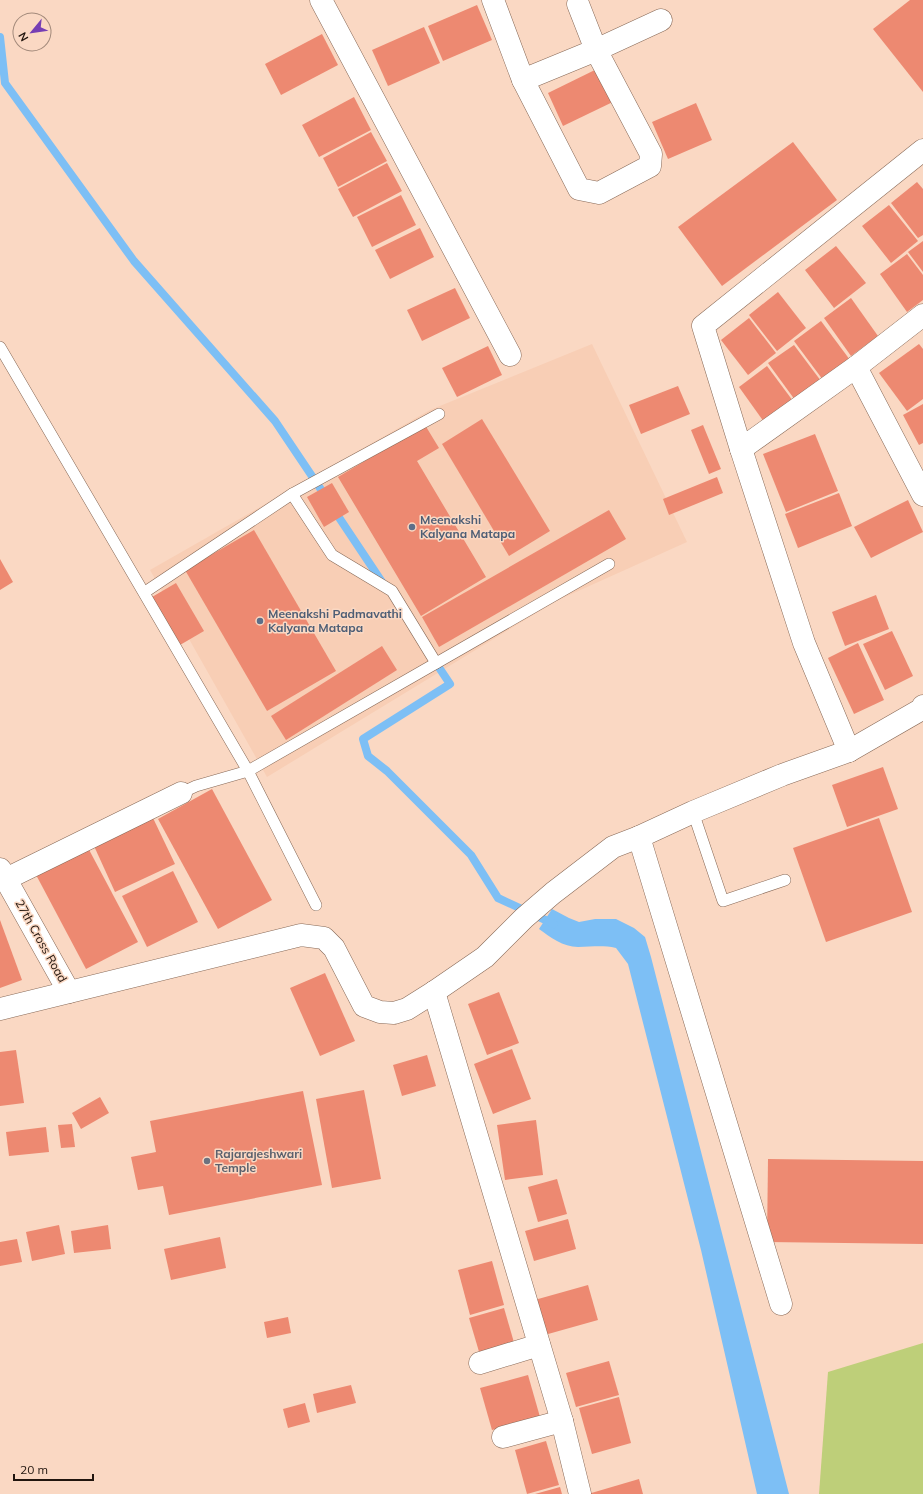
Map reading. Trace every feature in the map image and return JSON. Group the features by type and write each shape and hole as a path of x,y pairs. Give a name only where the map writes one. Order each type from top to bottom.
{"street":[{"path":"493,0 523,80 578,189 599,193 650,166 651,154 596,50 578,4"},
{"path":"326,1 510,355"},
{"path":"523,80 596,50 661,20"},
{"path":"849,751 804,643 703,326 923,150"},
{"path":"741,449 856,367 923,315"},
{"path":"856,367 923,495"},
{"path":"0,1009 301,935 324,938 334,948 364,1006 380,1012 394,1013 407,1009 485,957 530,912 613,847 782,775 849,751 923,708"},
{"path":"3,874 181,793"},
{"path":"639,837 781,1304"},
{"name":"27th Cross Road","path":"3,874 69,992"},
{"path":"434,992 562,1421 580,1494"},
{"path":"480,1363 539,1345"},
{"path":"503,1436 562,1421"}],"lane":[{"path":"0,347 248,770 316,905"},
{"path":"145,592 292,494 439,414"},
{"path":"292,494 332,555 392,592 436,663"},
{"path":"181,793 196,786 248,770 609,564"},
{"path":"693,812 723,901 785,880"}],"shaded area":[{"path":"592,344 687,542 556,601 267,777 150,570 430,410"}],"green space":[{"path":"923,1343 923,1494 819,1494 828,1372"}],"water":[{"path":"552,909 579,922 595,919 616,919 634,928 645,937 789,1494 757,1494 701,1250 628,964 616,948 602,946 572,947 557,941 543,932 539,929"}],"building":[{"path":"910,0 923,0 923,92 873,29"},
{"path":"477,5 492,40 443,61 428,26"},
{"path":"424,27 440,63 388,86 372,50"},
{"path":"322,34 338,65 281,95 265,64"},
{"path":"603,66 619,99 563,126 548,93"},
{"path":"354,97 371,130 319,157 302,125"},
{"path":"696,103 712,140 668,159 652,122"},
{"path":"371,132 387,161 338,187 323,158"},
{"path":"793,142 837,200 722,286 678,227"},
{"path":"387,163 402,191 353,217 338,189"},
{"path":"917,182 923,189 923,235 918,238 891,203"},
{"path":"401,195 416,225 372,247 357,217"},
{"path":"889,205 918,241 891,263 862,226"},
{"path":"420,228 434,257 390,279 375,250"},
{"path":"923,241 923,272 908,252"},
{"path":"836,246 866,283 834,308 805,270"},
{"path":"907,254 923,275 923,300 907,312 880,274"},
{"path":"455,288 470,318 422,341 407,310"},
{"path":"778,292 806,328 777,351 749,315"},
{"path":"851,298 878,336 851,356 824,318"},
{"path":"749,318 776,353 748,375 721,340"},
{"path":"821,321 850,360 823,380 794,341"},
{"path":"919,344 923,349 923,399 907,411 879,373"},
{"path":"794,345 821,381 795,400 768,363"},
{"path":"488,346 502,375 457,397 442,368"},
{"path":"767,366 793,401 764,422 739,387"},
{"path":"678,386 690,414 641,434 629,405"},
{"path":"923,404 923,443 919,445 903,415"},
{"path":"482,419 550,531 509,556 442,444"},
{"name":"Meenakshi Kalyana Matapa","path":"425,425 439,448 417,461 486,577 421,616 338,477"},
{"path":"703,425 721,469 709,474 691,430"},
{"path":"815,434 838,491 786,512 763,454"},
{"path":"717,477 723,493 669,515 663,499"},
{"path":"332,483 349,512 324,527 307,497"},
{"path":"839,493 852,526 798,548 785,514"},
{"path":"908,500 923,532 871,558 854,527"},
{"path":"609,510 626,539 439,647 422,617"},
{"name":"Meenakshi Padmavathi Kalyana Matapa","path":"254,530 336,671 267,711 185,570"},
{"path":"0,559 13,582 0,590"},
{"path":"176,583 204,631 180,645 152,597"},
{"path":"876,595 889,629 845,646 832,612"},
{"path":"892,631 913,676 885,690 863,644"},
{"path":"858,643 884,700 854,714 828,658"},
{"path":"382,646 397,670 286,740 271,716"},
{"path":"883,767 898,809 847,827 832,785"},
{"path":"212,789 272,900 218,929 158,819"},
{"path":"153,818 175,864 115,892 94,846"},
{"path":"879,818 912,912 826,942 793,848"},
{"path":"86,844 138,942 86,969 34,871"},
{"path":"173,871 198,922 147,947 122,896"},
{"path":"0,920 22,980 0,988"},
{"path":"325,973 355,1041 320,1056 290,988"},
{"path":"499,992 519,1043 487,1055 468,1004"},
{"path":"512,1049 531,1099 493,1114 474,1064"},
{"path":"16,1050 24,1103 0,1106 0,1052"},
{"path":"427,1055 436,1086 402,1096 393,1065"},
{"path":"364,1090 381,1179 332,1188 316,1099"},
{"path":"303,1091 322,1185 169,1215 163,1186 138,1190 131,1157 156,1152 150,1121"},
{"path":"100,1097 109,1113 81,1129 72,1113"},
{"path":"536,1120 543,1175 505,1180 497,1125"},
{"path":"72,1124 75,1147 61,1148 58,1125"},
{"path":"46,1127 49,1152 9,1156 6,1132"},
{"path":"768,1159 923,1161 923,1244 767,1242"},
{"path":"557,1179 567,1214 538,1222 528,1187"},
{"path":"568,1219 576,1249 534,1261 525,1231"},
{"path":"59,1225 65,1254 32,1261 26,1232"},
{"path":"108,1225 111,1249 74,1253 71,1231"},
{"path":"220,1237 226,1268 171,1280 164,1249"},
{"path":"17,1239 22,1262 0,1266 0,1242"},
{"path":"492,1261 504,1305 470,1315 458,1270"},
{"path":"588,1285 598,1320 541,1336 531,1301"},
{"path":"504,1308 515,1346 480,1355 469,1318"},
{"path":"288,1317 291,1333 267,1338 264,1322"},
{"path":"609,1361 619,1395 576,1407 566,1373"},
{"path":"528,1375 540,1417 492,1430 480,1388"},
{"path":"351,1385 356,1403 317,1413 313,1394"},
{"path":"619,1397 631,1443 592,1454 579,1408"},
{"path":"305,1403 310,1422 288,1428 283,1409"},
{"path":"546,1441 559,1485 527,1494 515,1450"},
{"path":"639,1479 643,1494 588,1494"},
{"path":"560,1487 562,1494 535,1494"}],"waterway":[{"path":"0,37 5,83 134,261 275,421 326,497"},
{"path":"334,510 384,585"},
{"path":"434,660 450,684 363,739 368,756 387,771 471,855 498,898 554,924"}],"place":[{"name":"Meenakshi Kalyana Matapa","path":"412,527"},
{"name":"Meenakshi Padmavathi Kalyana Matapa","path":"260,621"},
{"name":"Rajarajeshwari Temple","path":"207,1161"}]}
